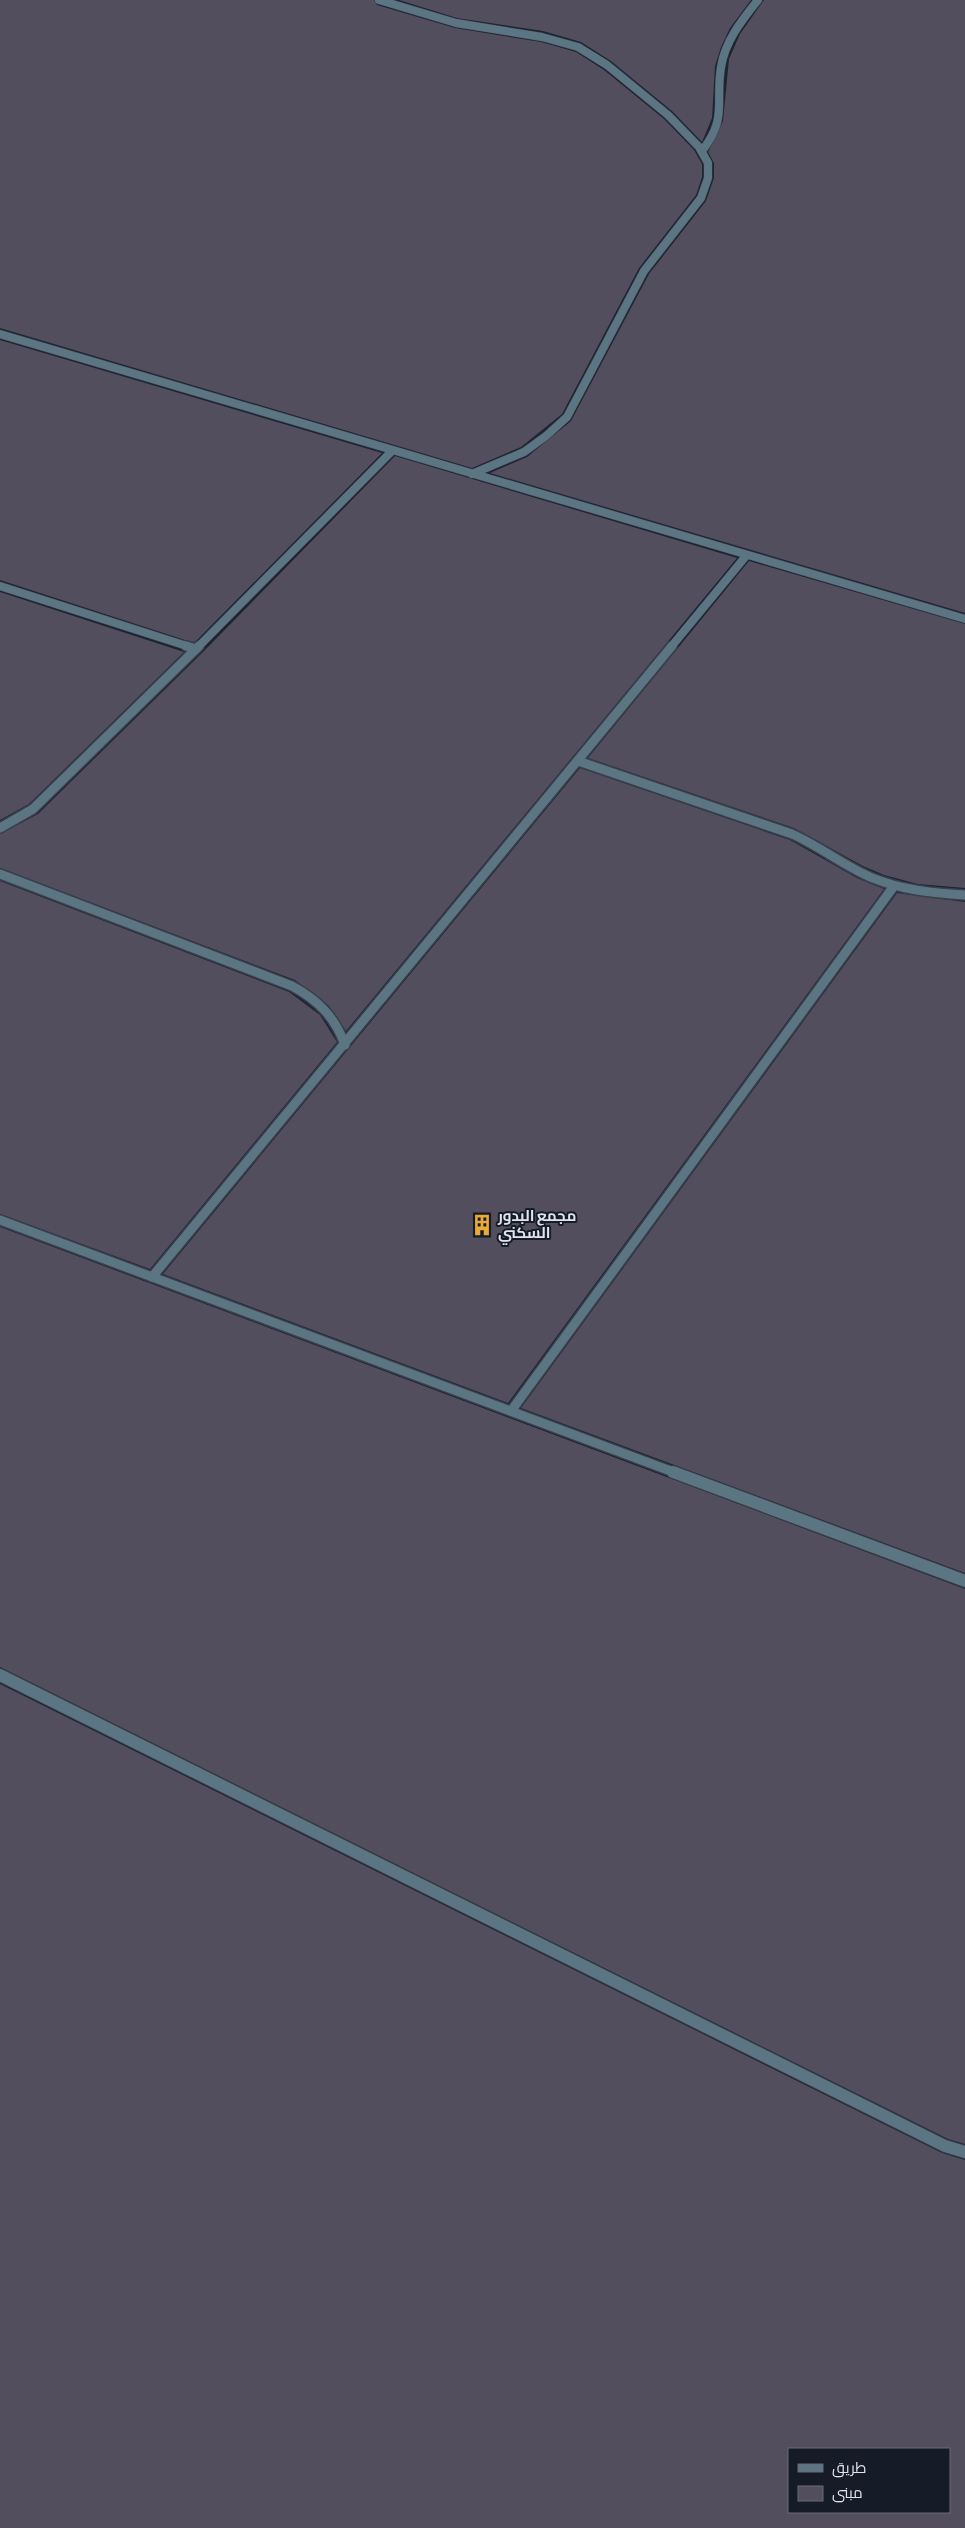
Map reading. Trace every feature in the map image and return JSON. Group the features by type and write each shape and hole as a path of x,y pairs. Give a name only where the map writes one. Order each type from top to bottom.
{"street":[{"path":"379,0 450,22 536,35 581,48 609,66 686,132 702,151 710,170 708,184 701,198 644,271 567,417 552,434 531,449 493,468 471,474"},
{"path":"702,151 718,130 721,116 719,84 726,48 735,30 758,0"},
{"path":"0,334 746,556 965,619"},
{"path":"0,828 33,809 196,649 392,450"},
{"path":"152,1277 746,556"},
{"path":"0,586 196,649"},
{"path":"578,761 792,834 818,846 868,876 894,886 925,892 965,895"},
{"path":"0,874 292,986 313,997 329,1012 340,1027 345,1044"},
{"path":"511,1411 894,886"},
{"path":"0,1220 965,1581"},
{"path":"0,1675 936,2142 965,2152"}],"building":[{"path":"0,0 374,0 377,5 455,28 541,42 576,52 604,70 664,119 694,150 702,164 702,177 696,195 639,268 562,414 521,447 472,468 0,328"},
{"path":"399,0 751,0 730,28 721,47 715,66 712,118 702,142 672,111 611,61 581,42 543,31 457,18"},
{"path":"764,0 965,0 965,613 490,473 527,457 571,421 649,274 706,201 714,178 714,163 708,152 723,121 729,59 740,34"},
{"path":"0,340 382,453 197,640 194,642 185,640 0,580"},
{"path":"395,456 737,558 346,1031 329,1006 295,980 0,868 0,834 38,814 204,651"},
{"path":"749,561 965,624 965,888 918,884 884,875 863,866 794,828 588,758"},
{"path":"0,592 184,652 29,804 0,820"},
{"path":"580,768 790,840 857,878 884,889 508,1403 163,1274"},
{"path":"0,881 289,992 320,1015 337,1042 150,1269 0,1214"},
{"path":"897,893 965,902 965,1573 521,1408"},
{"path":"0,1227 965,1589 965,2144 948,2139 0,1667"},
{"path":"0,1684 942,2153 965,2160 965,2528 0,2528"}],"place":[{"name":"مجمع البدور السكني","path":"482,1225"}]}
